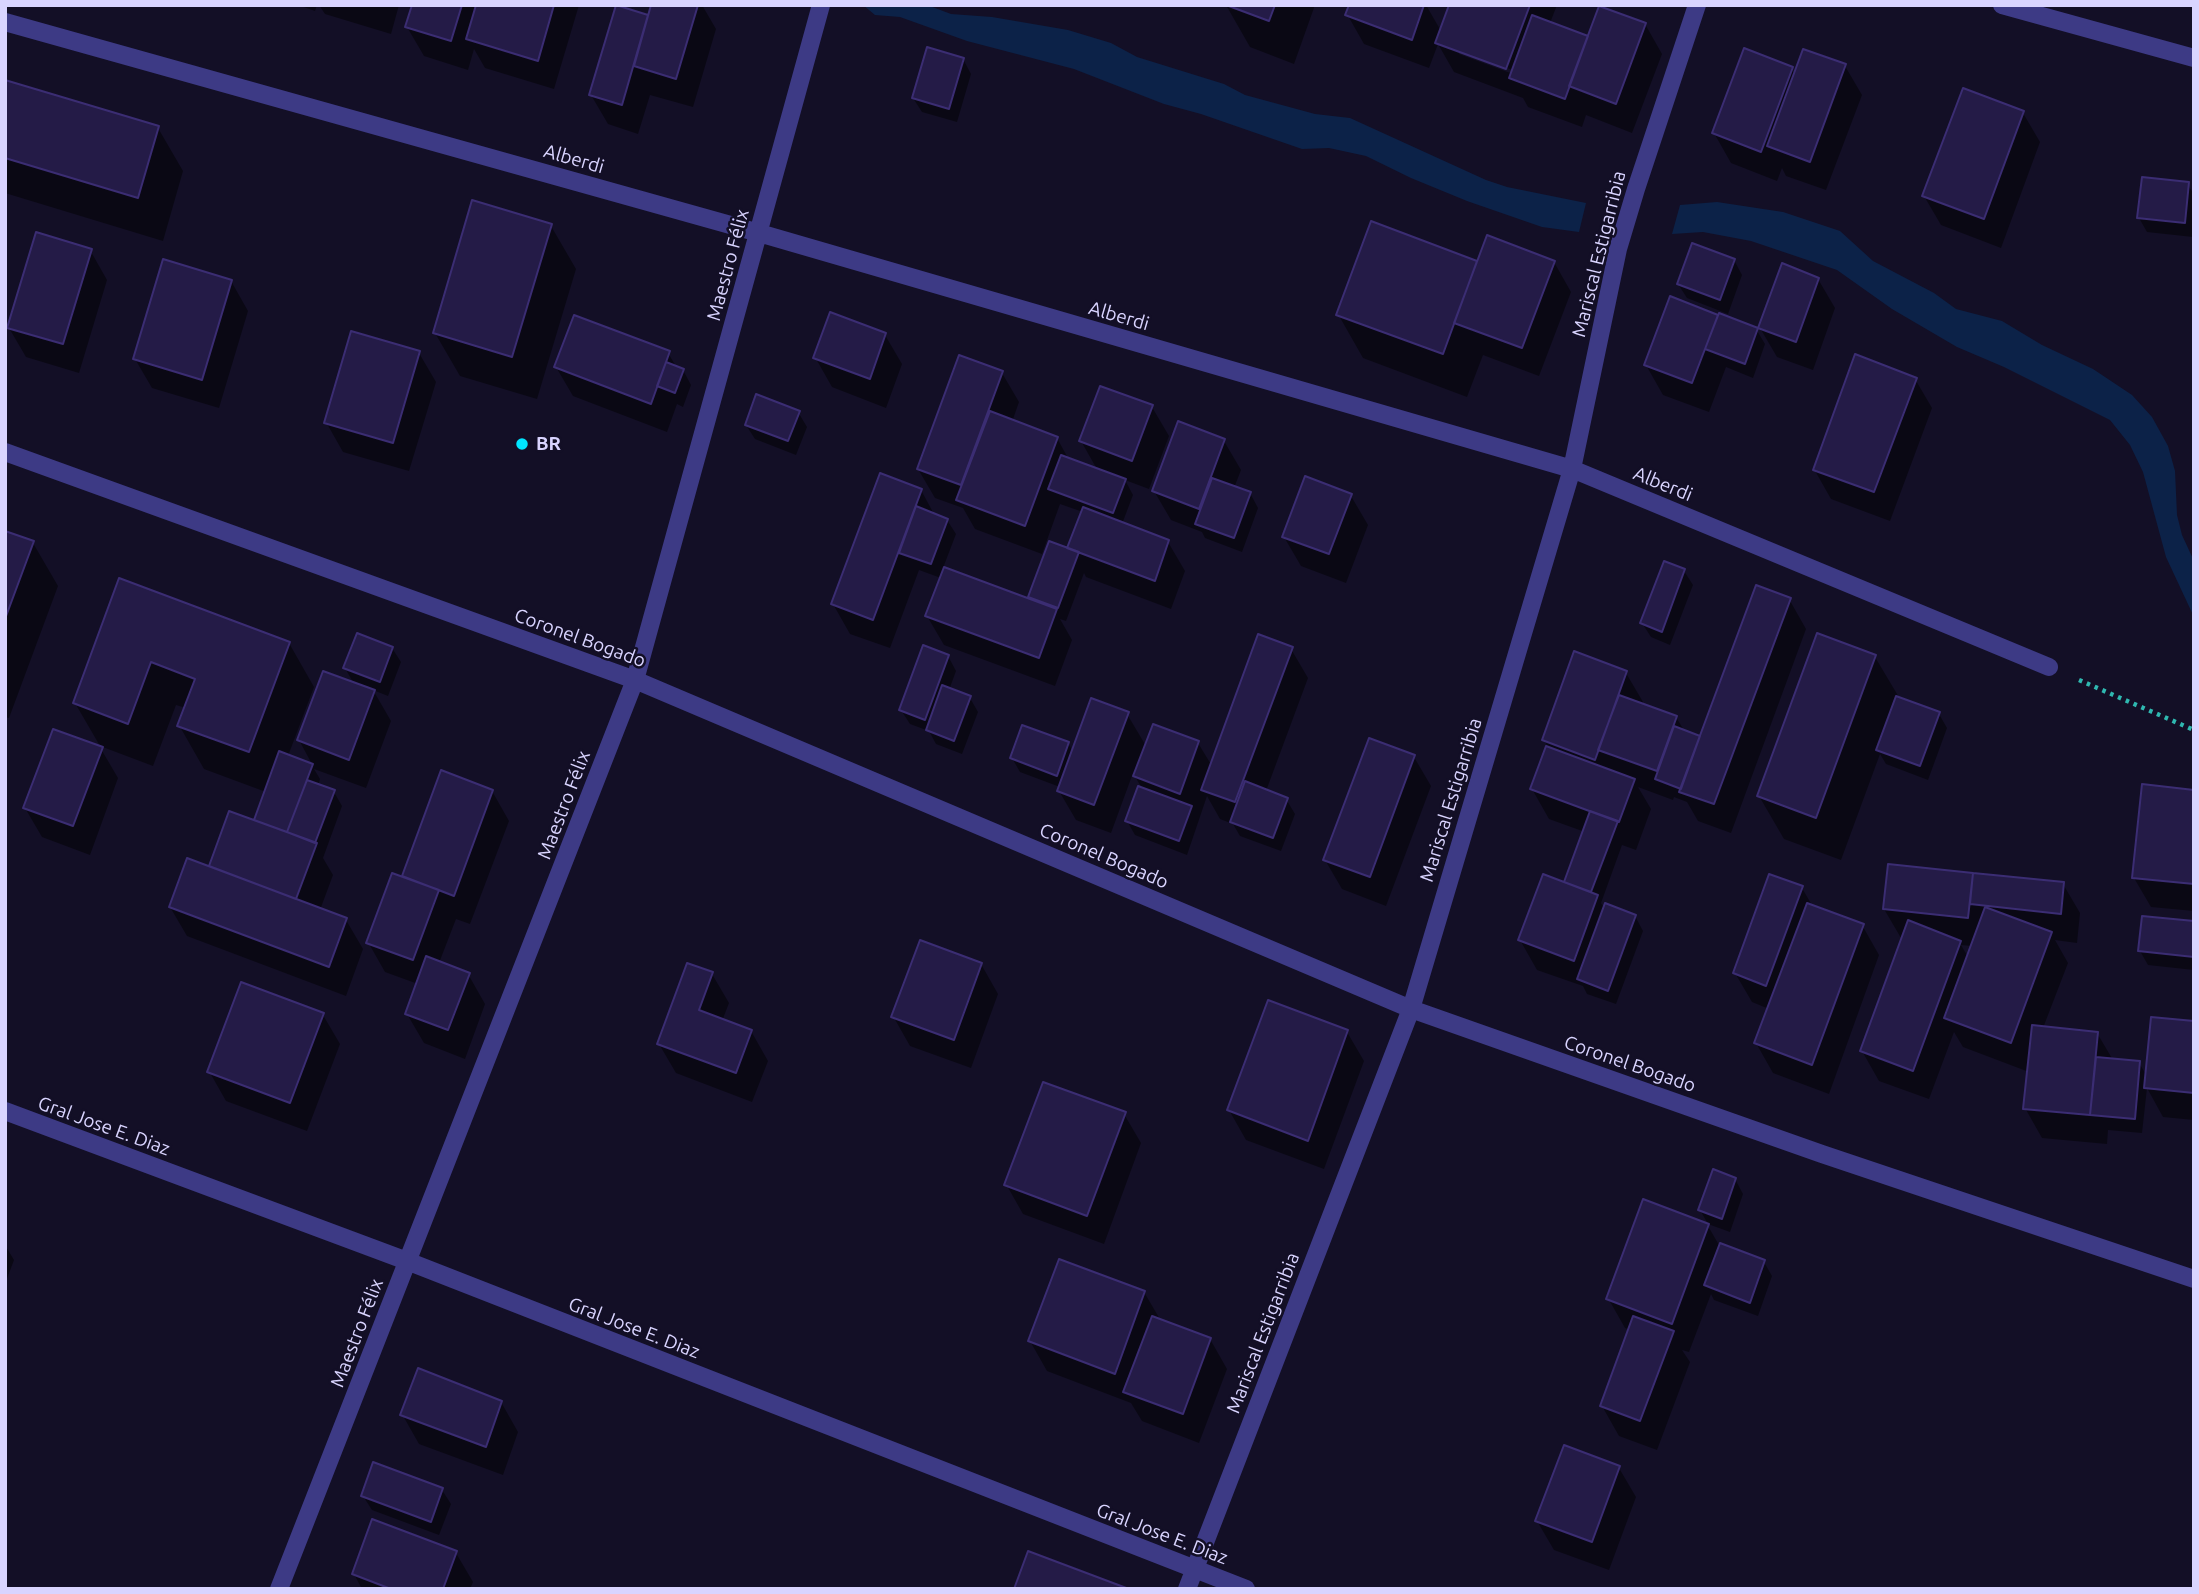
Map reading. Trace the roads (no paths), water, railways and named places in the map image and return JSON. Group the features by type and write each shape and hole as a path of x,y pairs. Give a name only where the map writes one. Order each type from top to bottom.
{"street":[{"name":"Mariscal Estigarribia","path":"1187,1589 1411,1009 1572,469 1618,249 1697,5"},
{"path":"2002,5 2194,58"},
{"name":"Maestro Félix","path":"279,1589 635,680 820,9"},
{"name":"Alberdi","path":"5,22 759,233 1572,469 2049,667"},
{"name":"Coronel Bogado","path":"5,452 635,680 1411,1009 1822,1154 2194,1279"},
{"name":"Gral Jose E. Diaz","path":"5,1111 407,1261 1246,1589"}],"water":[{"path":"863,5 927,5 951,14 992,17 1068,30 1111,43 1137,57 1224,84 1245,95 1315,114 1350,118 1486,180 1507,187 1586,203 1579,232 1542,227 1467,201 1366,156 1329,148 1302,149 1164,104 1074,69 967,41 900,17 875,15"},
{"path":"1717,202 1783,212 1840,231 1873,261 1934,293 1956,309 2002,321 2042,345 2093,369 2132,395 2152,417 2168,446 2175,471 2177,515 2182,535 2194,561 2194,617 2166,557 2143,472 2130,445 2110,420 2004,367 1957,347 1892,309 1837,270 1751,241 1703,232 1672,234 1680,205"}],"place":[{"name":"BR","path":"522,444"}]}
